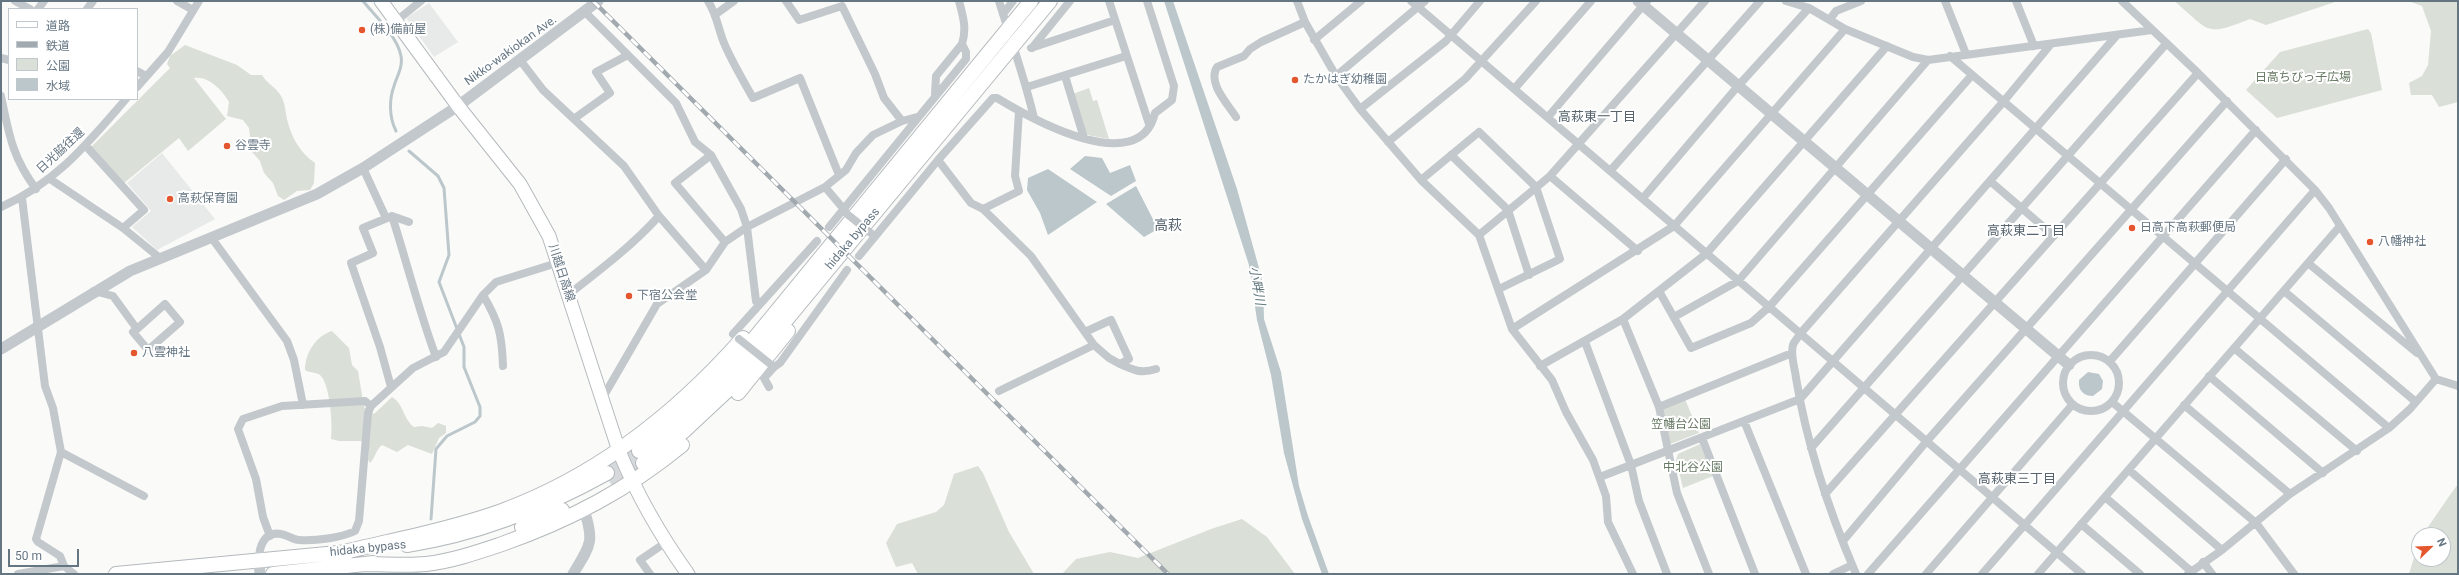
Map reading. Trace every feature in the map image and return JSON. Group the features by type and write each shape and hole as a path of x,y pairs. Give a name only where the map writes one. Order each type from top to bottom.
{"highway":[{"name":"hidaka bypass","path":"1031,1 717,384 641,457 684,431 729,389 1050,1"},
{"path":"427,548 442,545 499,512 530,499 602,463 619,451 674,409 712,373 763,315 824,254"},
{"path":"442,545 482,551 548,528 632,483 694,435 736,395 793,324 827,270"},
{"path":"427,548 498,536 546,518 609,478"},
{"name":"hidaka bypass","path":"116,574 259,567 340,552 427,548"},
{"name":"hidaka bypass","path":"273,574 366,564 427,548"}],"main road":[{"name":"川越日高線","path":"381,1 396,21 404,37 520,184 549,236 619,451 632,483 665,543 688,574"}],"street":[{"path":"15,1 28,8"},
{"path":"177,1 193,10"},
{"path":"138,86 168,52 199,1"},
{"path":"396,21 421,1"},
{"name":"Nikko-wakiokan Ave.","path":"1,349 94,291 130,271 317,194 363,168 458,106 598,1"},
{"path":"708,1 716,14 718,28 730,57 753,98 800,78 839,175"},
{"path":"716,14 734,1"},
{"path":"786,1 799,20 842,6 875,74 884,98 902,121"},
{"path":"829,227 845,212 916,117 966,59 966,52 962,44 964,21 959,1"},
{"path":"999,1 1012,47 1027,87 1034,118"},
{"path":"1003,14 1014,1"},
{"path":"1070,1 1031,48 1115,20"},
{"path":"1109,1 1149,124"},
{"path":"859,256 938,160 993,98 997,98 1034,118 1084,138 1105,144 1132,140 1141,135 1155,112 1172,100 1174,86 1147,1"},
{"path":"1297,1 1314,40 1336,76 1360,109 1422,180 1479,235 1512,329 1552,380 1566,412 1593,460 1606,496 1608,522 1632,574"},
{"path":"1314,40 1361,1"},
{"path":"1411,1 1482,62 1515,88 1706,254 2082,574"},
{"path":"1336,76 1419,8 1425,1"},
{"path":"1360,109 1451,35 1480,1"},
{"path":"1388,142 1465,79 1536,1"},
{"path":"1515,88 1591,1"},
{"path":"1479,235 1550,176 1580,144 1675,33 1705,1"},
{"path":"1611,170 1760,1"},
{"path":"1786,1 1809,8 1845,29 1913,57 1928,60 2152,30"},
{"path":"1830,19 1836,11 1861,1"},
{"path":"1945,1 1966,54"},
{"path":"2016,1 2034,46"},
{"path":"2122,1 2227,101 2315,190 2340,226 2436,379 2458,386"},
{"path":"1548,117 1643,2 1675,33 1834,168 1868,194 2069,365"},
{"path":"1643,198 1738,86 1809,8"},
{"path":"585,12 676,103 694,142 711,155 741,209 747,227 756,301"},
{"path":"1236,117 1218,89 1214,75 1217,67 1244,56 1250,49 1261,42 1305,22"},
{"path":"1512,329 1638,251 1674,226 1770,113 1845,29"},
{"path":"1600,477 1800,399 1831,361 1932,248 2117,35"},
{"path":"935,94 936,76 962,44"},
{"path":"1856,574 1825,494 1811,448 1792,353 1793,344 1800,334 2004,101 2051,44"},
{"path":"1811,448 1964,276 2166,44"},
{"path":"1540,366 1623,320 1706,254 1887,46"},
{"path":"575,118 610,93 596,72 628,55"},
{"path":"1027,87 1126,56"},
{"path":"1950,56 2389,428"},
{"path":"520,60 543,90 575,118 624,166 659,216 706,270"},
{"path":"1674,317 1738,281 1928,60"},
{"path":"138,72 146,76"},
{"path":"1825,494 1996,303 2198,73"},
{"path":"1659,291 1691,348 1751,323 1769,307 1972,75"},
{"path":"1065,76 1084,138"},
{"path":"1,96 13,152 21,170 36,189"},
{"name":"日光脇往還","path":"1,207 22,198 50,180 86,146 124,100"},
{"path":"1843,541 1926,442 2227,101"},
{"path":"983,209 1019,191 1015,176 1019,111"},
{"path":"602,399 656,304 706,270 725,242 747,227 825,186 846,170 865,141 902,121 916,117"},
{"path":"1868,574 1959,468 2256,130"},
{"path":"1422,180 1479,132 1536,187 1560,259 1499,289"},
{"path":"86,146 144,210 123,228"},
{"path":"711,155 675,183 725,242"},
{"path":"1451,155 1508,210 1529,275"},
{"path":"2110,361 2286,159"},
{"path":"938,160 971,203 983,209 1031,256 1094,345 1109,358 1136,371 1145,372 1156,369"},
{"path":"363,168 389,217 412,277 422,318 436,357"},
{"path":"1550,176 1638,251"},
{"path":"50,180 123,228 160,258"},
{"path":"1990,181 2054,236"},
{"path":"825,186 845,212 874,236"},
{"path":"1982,574 2315,190"},
{"path":"22,198 36,327 46,386 61,452 36,539 38,542 60,556 64,566 74,574"},
{"path":"568,295 631,245 659,216"},
{"path":"391,387 380,346 351,263 373,253 363,228 389,217 409,222"},
{"path":"2038,574 2340,226"},
{"path":"211,237 287,342 294,360 303,405"},
{"path":"774,367 733,334 817,241"},
{"path":"259,567 259,547 264,539 270,536 281,534 298,540 345,536 355,531 358,521 368,413 371,406 413,368 444,352 483,295 496,282 558,263"},
{"path":"2308,263 2422,357"},
{"path":"769,387 764,378 780,363 847,270"},
{"path":"94,291 113,296 136,329"},
{"path":"2284,291 2416,402"},
{"path":"483,295 492,310 502,336 502,366"},
{"path":"165,304 180,322 148,350 133,332 136,329 165,304"},
{"path":"1085,332 1111,320 1129,359 1120,364"},
{"path":"1623,320 1659,407 1665,429 1677,493 1710,574"},
{"path":"1585,342 1631,465 1639,501 1667,574"},
{"path":"999,391 1094,345"},
{"path":"2234,348 2357,451"},
{"path":"1659,407 1792,353"},
{"path":"2084,355 2102,356 2110,361 2116,368 2120,385 2118,394 2112,402 2098,411 2089,412 2072,405 2067,398 2063,381 2069,365 2084,355"},
{"path":"2209,376 2324,473"},
{"path":"2105,497 2190,573 2203,562 2222,550 2290,494 2357,451 2389,428 2416,402 2436,379"},
{"path":"270,536 263,517 256,479 238,429 243,419 282,406 365,401 371,406"},
{"path":"2112,402 2256,523 2294,574"},
{"path":"1926,574 2072,405"},
{"path":"2184,405 2290,494"},
{"path":"1744,421 1806,574"},
{"path":"1702,438 1755,574"},
{"path":"61,452 144,496"},
{"path":"2129,470 2222,550"},
{"path":"573,574 588,548 591,534 584,510"},
{"path":"2081,524 2140,574"},
{"path":"650,574 640,560 665,543"},
{"path":"2203,562 2212,574"},
{"path":"1833,574 1852,565"},
{"path":"18,574 64,566"}],"shaded area":[{"path":"429,3 458,42 434,57 406,18"},
{"name":"高萩保育園","path":"162,153 215,219 157,250 132,227 151,211 127,183"}],"green space":[{"path":"2174,1 2338,1 2266,25 2250,19 2235,25 2215,29 2208,28 2201,24"},
{"path":"2408,1 2458,1 2458,102 2439,107 2432,95 2411,95 2409,83 2422,76 2428,65 2431,31 2422,6"},
{"name":"日高ちびっ子広場","path":"2368,29 2371,33 2382,90 2277,118 2246,90 2280,52"},
{"path":"185,45 237,65 251,75 262,75 266,81 277,90 284,103 288,123 295,140 305,155 315,163 314,183 310,190 297,191 284,200 278,196 273,183 264,173 260,161 252,152 249,128 243,120 227,116 229,102 226,97 210,82 200,78 194,78 226,119 188,151 179,138 124,183 91,147 170,68 167,64 170,56"},
{"path":"1089,88 1093,101 1097,100 1109,139 1087,135 1073,94"},
{"path":"332,331 349,348 352,365 358,371 364,407 374,414 392,397 399,404 410,424 414,427 422,426 432,428 438,423 446,426 446,433 439,438 432,454 408,445 397,452 382,445 370,463 368,460 369,448 361,441 339,441 331,439 332,425 326,387 320,375 305,370 307,357 312,346 326,333"},
{"name":"笠幡台公園","path":"1685,399 1699,433 1670,444 1662,409"},
{"name":"中北谷公園","path":"1700,444 1713,476 1683,488 1676,460 1678,454"},
{"path":"978,466 983,473 1009,532 1034,574 918,574 912,563 896,567 886,543 897,524 936,512 944,505 954,474"},
{"path":"2458,484 2458,574 2409,574 2411,567 2451,567 2451,527 2428,527"},
{"path":"1242,519 1267,537 1295,574 1062,574 1076,559 1110,552 1138,558 1211,529"}],"water":[{"name":"小畔川","path":"1164,1 1173,1 1237,189 1263,284 1264,319 1281,372 1299,486 1329,574 1322,574 1302,519 1284,453 1271,375 1257,320 1249,265"},
{"path":"1085,156 1102,158 1110,173 1130,165 1136,181 1111,196 1070,169"},
{"path":"1048,169 1097,202 1048,235 1040,213 1027,190 1028,178"},
{"path":"1136,186 1158,229 1144,237 1106,204"},
{"path":"2088,372 2099,374 2103,381 2102,389 2093,396 2084,394 2079,387 2079,380"}],"waterway":[{"path":"363,1 391,34 401,56 400,68 392,91 391,103 392,120 396,131"},
{"path":"409,151 438,176 444,188 449,255 439,282 464,347 464,367 480,407 480,416 475,422 447,436 436,449 431,519"}],"tunnel":[{"path":"607,473 639,451"},
{"path":"611,484 643,463"}],"railway":[{"path":"593,1 1168,574"}],"place":[{"name":"(株)備前屋","path":"362,30"},
{"name":"たかはぎ幼稚園","path":"1295,80"},
{"name":"谷雲寺","path":"227,146"},
{"name":"高萩保育園","path":"170,199"},
{"name":"日高下高萩郵便局","path":"2132,228"},
{"name":"八幡神社","path":"2370,242"},
{"name":"下宿公会堂","path":"629,296"},
{"name":"八雲神社","path":"134,353"}],"district":[{"name":"高萩東一丁目","path":"1597,118"},
{"name":"高萩","path":"1168,226"},
{"name":"高萩東二丁目","path":"2026,232"},
{"name":"高萩東三丁目","path":"2017,480"}]}
